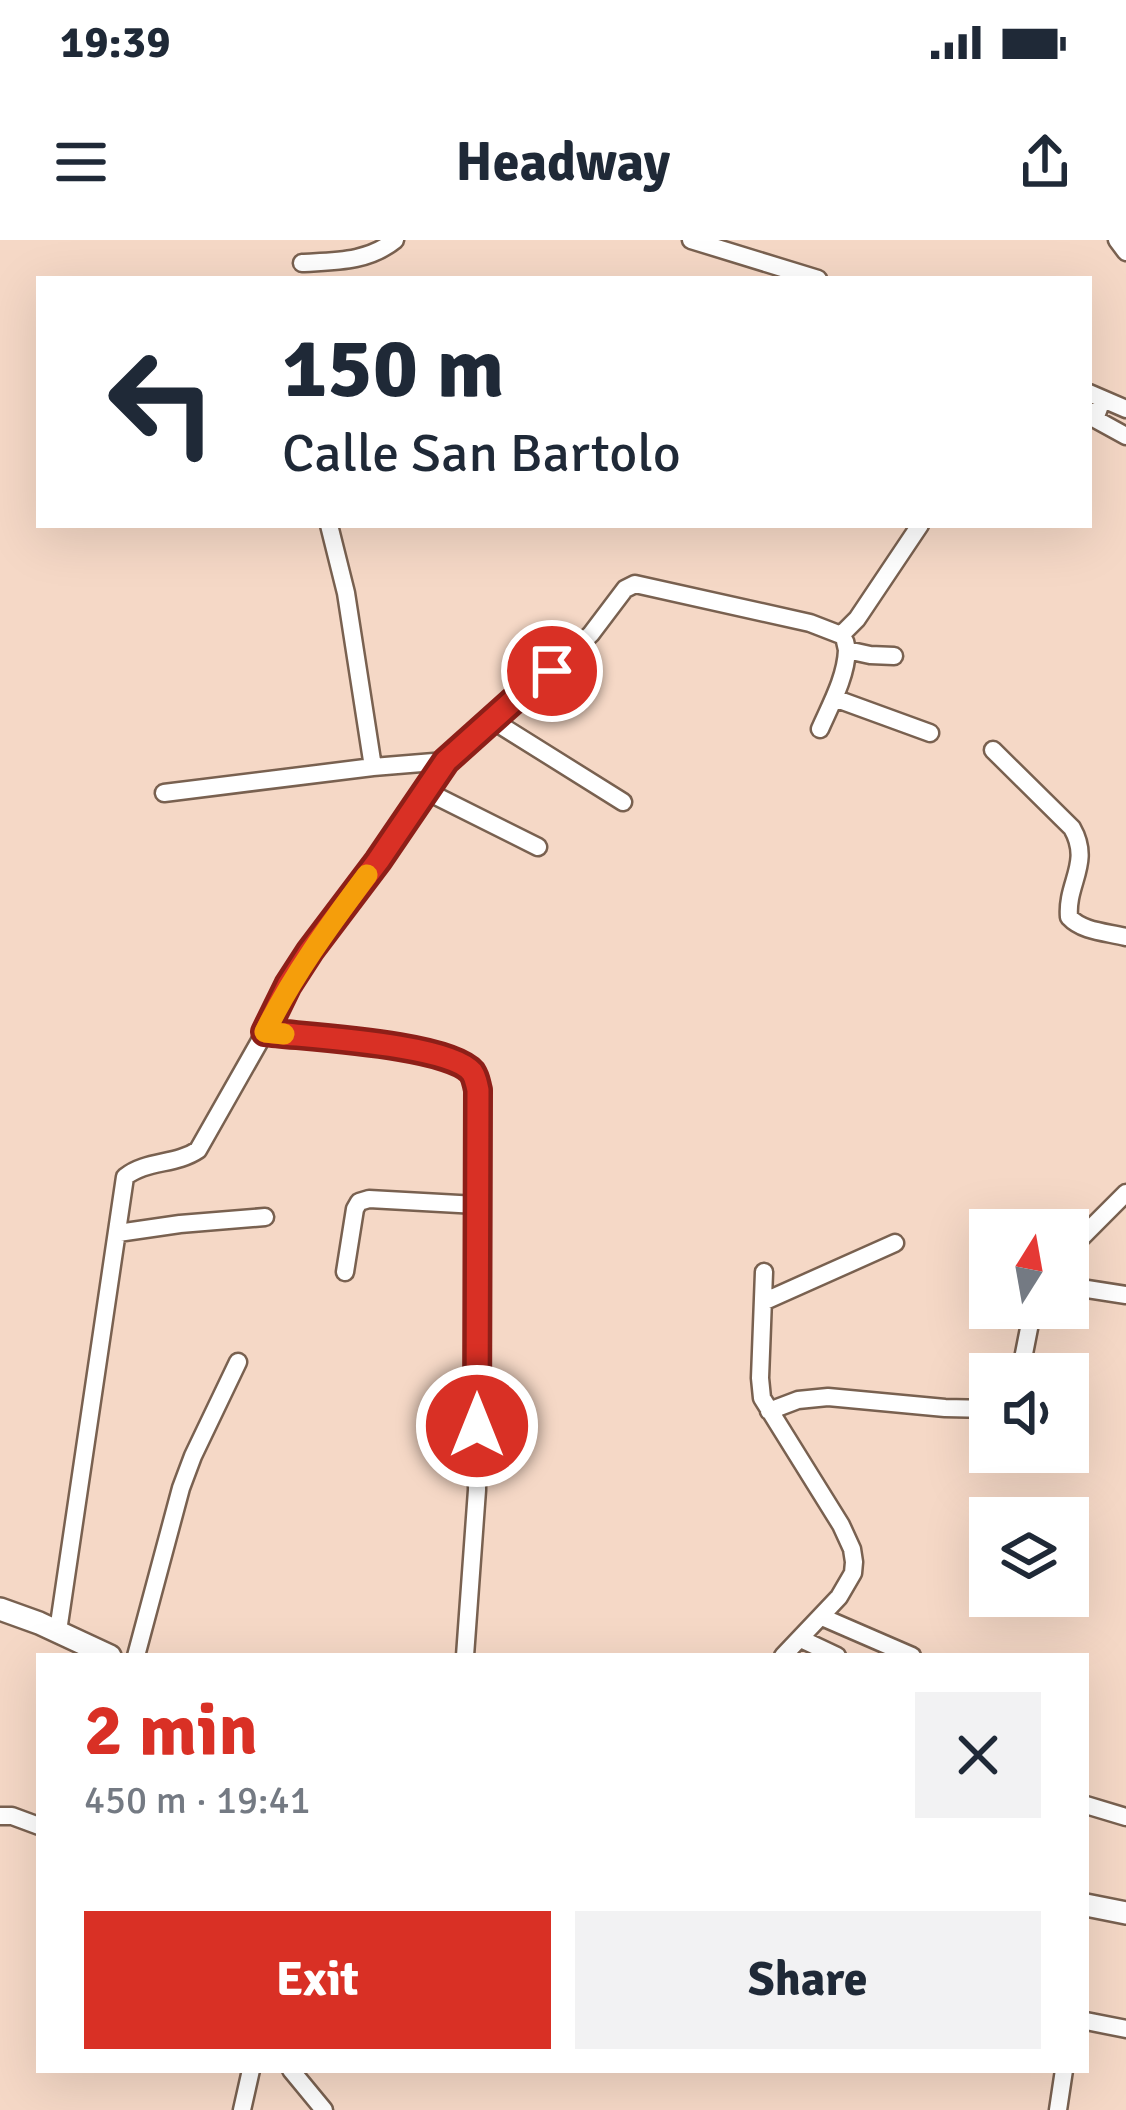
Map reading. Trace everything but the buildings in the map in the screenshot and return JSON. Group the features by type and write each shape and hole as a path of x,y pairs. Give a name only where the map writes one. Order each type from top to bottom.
{"street":[{"path":"302,263 368,256 394,240"},
{"path":"691,240 808,276"},
{"path":"1117,240 1126,252"},
{"path":"1126,409 1095,397 1092,418 1126,436"},
{"path":"330,528 346,593 373,767"},
{"path":"820,728 848,658 844,643 918,528"},
{"path":"58,1631 125,1177 138,1168 182,1160 199,1150 288,985 446,761 552,671 591,634 625,589 635,584 810,622 869,655 895,656"},
{"path":"834,698 930,733"},
{"path":"492,720 622,802"},
{"path":"993,750 1078,839 1081,861 1070,916 1086,928 1126,938"},
{"path":"164,793 446,761"},
{"path":"426,791 538,847"},
{"path":"265,1032 441,1056 475,1076 477,1490 465,1653"},
{"path":"1089,1230 1126,1193"},
{"path":"345,1272 358,1202 477,1205"},
{"path":"118,1233 265,1217"},
{"path":"764,1302 895,1243"},
{"path":"764,1272 762,1398 842,1525 852,1549 854,1573 839,1597 786,1653"},
{"path":"1089,1289 1126,1295"},
{"path":"137,1653 193,1456 238,1362"},
{"path":"770,1411 798,1400 828,1397 969,1409"},
{"path":"0,1609 104,1653"},
{"path":"822,1617 905,1653"},
{"path":"801,1639 831,1653"},
{"path":"1089,1806 1126,1816"},
{"path":"0,1816 36,1825"},
{"path":"1089,1910 1125,1910"},
{"path":"1089,2022 1126,2030"},
{"path":"242,2110 250,2073"},
{"path":"293,2073 324,2110"},
{"path":"1058,2110 1064,2073"}],"slow traffic":[{"path":"284,1034 265,1032 288,985 367,875"}],"route":[{"path":"477,1426 475,1076 441,1056 265,1032 310,951 446,761 552,671"}]}
